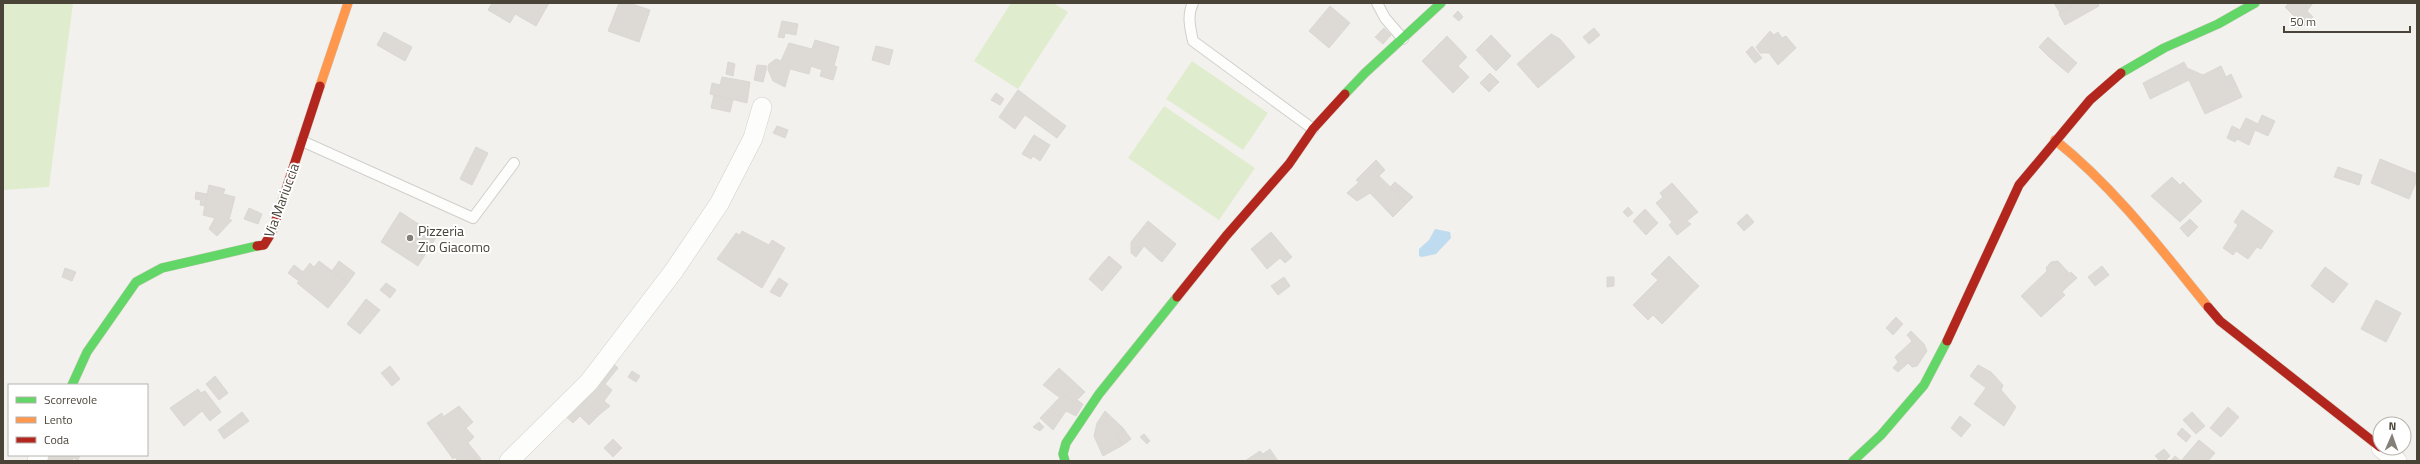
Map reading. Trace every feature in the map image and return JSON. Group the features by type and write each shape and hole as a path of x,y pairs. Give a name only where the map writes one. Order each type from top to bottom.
{"street":[{"name":"Via Mariuccia","path":"72,384 87,352 136,282 162,268 264,245 272,232 348,3"},
{"path":"1065,461 1063,454 1066,443 1099,394 1226,236 1289,164 1313,129 1365,73 1441,3"},
{"path":"1853,461 1881,435 1924,385 1962,312 2002,220 2020,185 2055,140 2090,100 2124,70 2164,48 2218,24 2255,3"},
{"path":"509,461 589,382 673,272 719,204 753,138 762,107"},
{"path":"2055,140 2086,165 2159,247 2220,321 2372,442"}],"lane":[{"path":"1193,3 1190,10 1193,41 1313,129"},
{"path":"1377,3 1385,18 1403,39"},
{"path":"302,141 474,218 514,163"}],"green space":[{"path":"3,3 73,3 49,187 3,190"},
{"path":"1011,3 1053,3 1068,12 1018,89 974,61"},
{"path":"1192,61 1268,113 1243,150 1166,99"},
{"path":"1164,106 1255,168 1219,220 1128,158"}],"water":[{"path":"1435,229 1450,232 1451,238 1436,254 1422,257 1419,256 1419,249 1429,240"}],"building":[{"path":"492,3 549,3 536,26 515,14 510,23 488,10"},
{"path":"619,3 629,3 650,10 639,42 608,31"},
{"path":"2054,3 2071,3 2072,6 2060,13"},
{"path":"2071,3 2098,3 2099,6 2065,25 2059,14 2072,6"},
{"path":"2289,3 2313,3 2307,11 2313,17 2304,26 2285,7"},
{"path":"1330,6 1350,23 1329,48 1309,31"},
{"path":"1458,11 1463,17 1459,21 1453,16"},
{"path":"782,21 798,24 796,35 785,33 784,38 778,37"},
{"path":"1384,28 1391,35 1383,44 1375,37"},
{"path":"1594,28 1600,35 1589,44 1583,37"},
{"path":"1770,31 1774,35 1778,32 1782,38 1786,36 1796,48 1778,65 1769,53 1760,53 1756,47"},
{"path":"384,32 412,47 405,61 377,45"},
{"path":"1551,34 1560,39 1575,57 1538,88 1517,64"},
{"path":"1491,35 1511,56 1496,71 1476,50"},
{"path":"1447,36 1467,57 1458,66 1469,77 1453,93 1422,61"},
{"path":"2048,37 2059,47 2049,57 2039,47"},
{"path":"815,40 839,47 834,66 837,67 833,80 820,76 822,70 811,66 809,74 790,69 785,87 773,81 768,70 769,64 776,59 781,61 789,43 812,49"},
{"path":"876,46 893,50 889,65 872,60"},
{"path":"1752,46 1762,58 1755,63 1746,52"},
{"path":"2059,47 2077,63 2068,73 2049,57"},
{"path":"728,62 735,64 733,76 726,74"},
{"path":"2184,62 2187,68 2203,75 2221,66 2226,77 2231,74 2242,97 2205,114 2189,80 2150,99 2143,83"},
{"path":"757,65 767,66 763,82 754,80"},
{"path":"1490,73 1499,82 1489,92 1480,83"},
{"path":"722,77 750,82 747,103 710,94 712,83 720,85"},
{"path":"1018,90 1066,126 1057,138 1025,115 1015,129 999,117"},
{"path":"996,93 1004,99 1000,105 991,100"},
{"path":"714,95 733,100 730,112 711,108"},
{"path":"2262,115 2275,121 2268,136 2255,130 2249,145 2237,139 2235,142 2227,138 2232,126 2240,130 2246,118 2258,124"},
{"path":"777,126 788,130 785,138 773,133"},
{"path":"1034,135 1050,145 1040,161 1033,156 1031,159 1022,154"},
{"path":"476,147 488,153 472,185 460,179"},
{"path":"2380,159 2417,174 2417,180 2409,199 2371,183"},
{"path":"1376,160 1385,170 1379,176 1407,203 1393,217 1370,193 1357,201 1347,193 1359,182 1356,180"},
{"path":"2338,167 2362,175 2359,185 2334,177"},
{"path":"2172,177 2180,185 2183,182 2202,201 2180,222 2151,196"},
{"path":"1395,182 1413,197 1407,203 1390,187"},
{"path":"1672,183 1698,212 1687,221 1691,224 1677,235 1669,225 1672,222 1656,203 1663,197 1660,193"},
{"path":"209,185 225,189 223,194 235,197 229,220 232,220 217,236 209,229 215,218 203,215"},
{"path":"196,192 207,194 205,206 200,205 201,200 195,199"},
{"path":"1628,207 1633,213 1628,217 1623,212"},
{"path":"249,208 262,214 258,224 244,219"},
{"path":"1645,209 1658,223 1646,235 1633,221"},
{"path":"2242,210 2273,231 2261,249 2257,247 2248,259 2236,251 2233,255 2223,248 2238,225 2234,222"},
{"path":"400,212 437,236 418,266 381,242"},
{"path":"1747,214 1754,222 1744,231 1737,223"},
{"path":"2190,219 2198,227 2188,237 2180,228"},
{"path":"1148,221 1176,244 1169,253 1164,249 1157,258 1144,246 1136,257 1131,253 1131,242"},
{"path":"742,231 769,245 772,240 785,248 762,288 717,259 736,233 740,235"},
{"path":"1271,232 1292,257 1285,263 1280,258 1267,269 1251,249"},
{"path":"1164,249 1169,253 1162,262 1157,258"},
{"path":"1109,256 1122,267 1107,285 1093,274"},
{"path":"1669,256 1699,286 1662,324 1653,315 1648,320 1633,305 1658,280 1651,274"},
{"path":"319,261 348,283 328,308 297,283 299,281 288,273 294,265 303,272 310,263 314,267"},
{"path":"339,261 355,273 348,283 332,271"},
{"path":"2058,261 2069,273 2061,281 2067,287 2062,292 2065,295 2041,317 2021,296 2047,271 2046,268 2051,262"},
{"path":"2102,266 2109,275 2095,286 2088,277"},
{"path":"2325,267 2348,284 2333,303 2311,286"},
{"path":"65,268 76,272 72,281 62,277"},
{"path":"2071,272 2077,278 2067,287 2061,281"},
{"path":"1093,274 1107,285 1102,291 1089,279"},
{"path":"1284,277 1290,286 1278,295 1271,286"},
{"path":"1607,277 1614,277 1614,286 1607,287"},
{"path":"779,278 788,284 780,297 770,292"},
{"path":"386,283 396,290 390,298 380,290"},
{"path":"366,299 380,310 360,334 347,324"},
{"path":"2376,300 2401,313 2386,342 2361,329"},
{"path":"1896,317 1903,324 1893,335 1886,328"},
{"path":"1911,331 1924,344 1927,351 1917,366 1912,367 1908,363 1898,372 1893,368 1898,362 1895,357 1912,341 1907,335"},
{"path":"609,360 618,368 605,384 612,390 604,401 610,406 599,415 590,406 573,423 561,412"},
{"path":"1978,365 1991,372 2003,385 2001,390 2016,407 2004,426 1974,404 1986,388 1970,376"},
{"path":"390,366 400,379 392,386 381,373"},
{"path":"1059,368 1085,392 1074,403 1063,394 1059,397 1043,385"},
{"path":"632,371 640,376 636,382 628,377"},
{"path":"215,376 228,393 219,400 206,384"},
{"path":"198,389 201,393 205,391 221,412 210,421 202,411 184,426 170,408"},
{"path":"1063,394 1074,403 1077,400 1083,404 1076,416 1066,411 1053,430 1040,418"},
{"path":"459,406 473,422 466,428 474,437 468,443 481,459 479,461 458,461 455,457 453,459 427,423 442,413 443,417"},
{"path":"590,406 599,415 589,425 580,416"},
{"path":"2228,407 2239,417 2221,437 2210,428"},
{"path":"1105,411 1123,428 1116,435 1123,445 1103,456 1094,436 1097,423"},
{"path":"242,412 249,421 224,439 218,430"},
{"path":"2192,412 2205,426 2196,434 2183,420"},
{"path":"1960,416 1971,425 1961,437 1951,428"},
{"path":"1039,422 1044,427 1040,431 1033,427"},
{"path":"1123,428 1131,439 1123,445 1116,435"},
{"path":"2182,428 2191,436 2186,442 2177,434"},
{"path":"1144,434 1150,441 1147,444 1140,437"},
{"path":"613,439 622,448 613,457 604,448"},
{"path":"2199,440 2215,453 2208,461 2181,461"},
{"path":"1270,449 1278,461 1245,461 1260,451 1263,454"},
{"path":"2164,449 2170,456 2165,461 2160,461 2155,456"},
{"path":"50,456 80,456 78,460 73,458 72,461 47,461"},
{"path":"2175,456 2181,461 2170,461"}],"traffic: fast":[{"path":"1345,94 1365,73 1441,3"},
{"path":"2121,73 2164,48 2218,24 2255,3"},
{"path":"72,384 87,352 136,282 162,268 257,246"},
{"path":"1065,461 1063,454 1066,443 1099,394 1177,297"},
{"path":"1853,461 1881,435 1924,385 1947,341"}],"traffic: slow":[{"path":"320,86 348,3"},
{"path":"2055,140 2077,158 2117,198 2208,307"}],"traffic: jam":[{"path":"1947,341 2019,185 2090,100 2121,73"},
{"path":"257,246 264,245 272,232 320,86"},
{"path":"1177,297 1226,236 1289,164 1313,129 1345,94"},
{"path":"2208,307 2220,321 2372,441"}],"place":[{"name":"Pizzeria Zio Giacomo","path":"410,238"}]}
